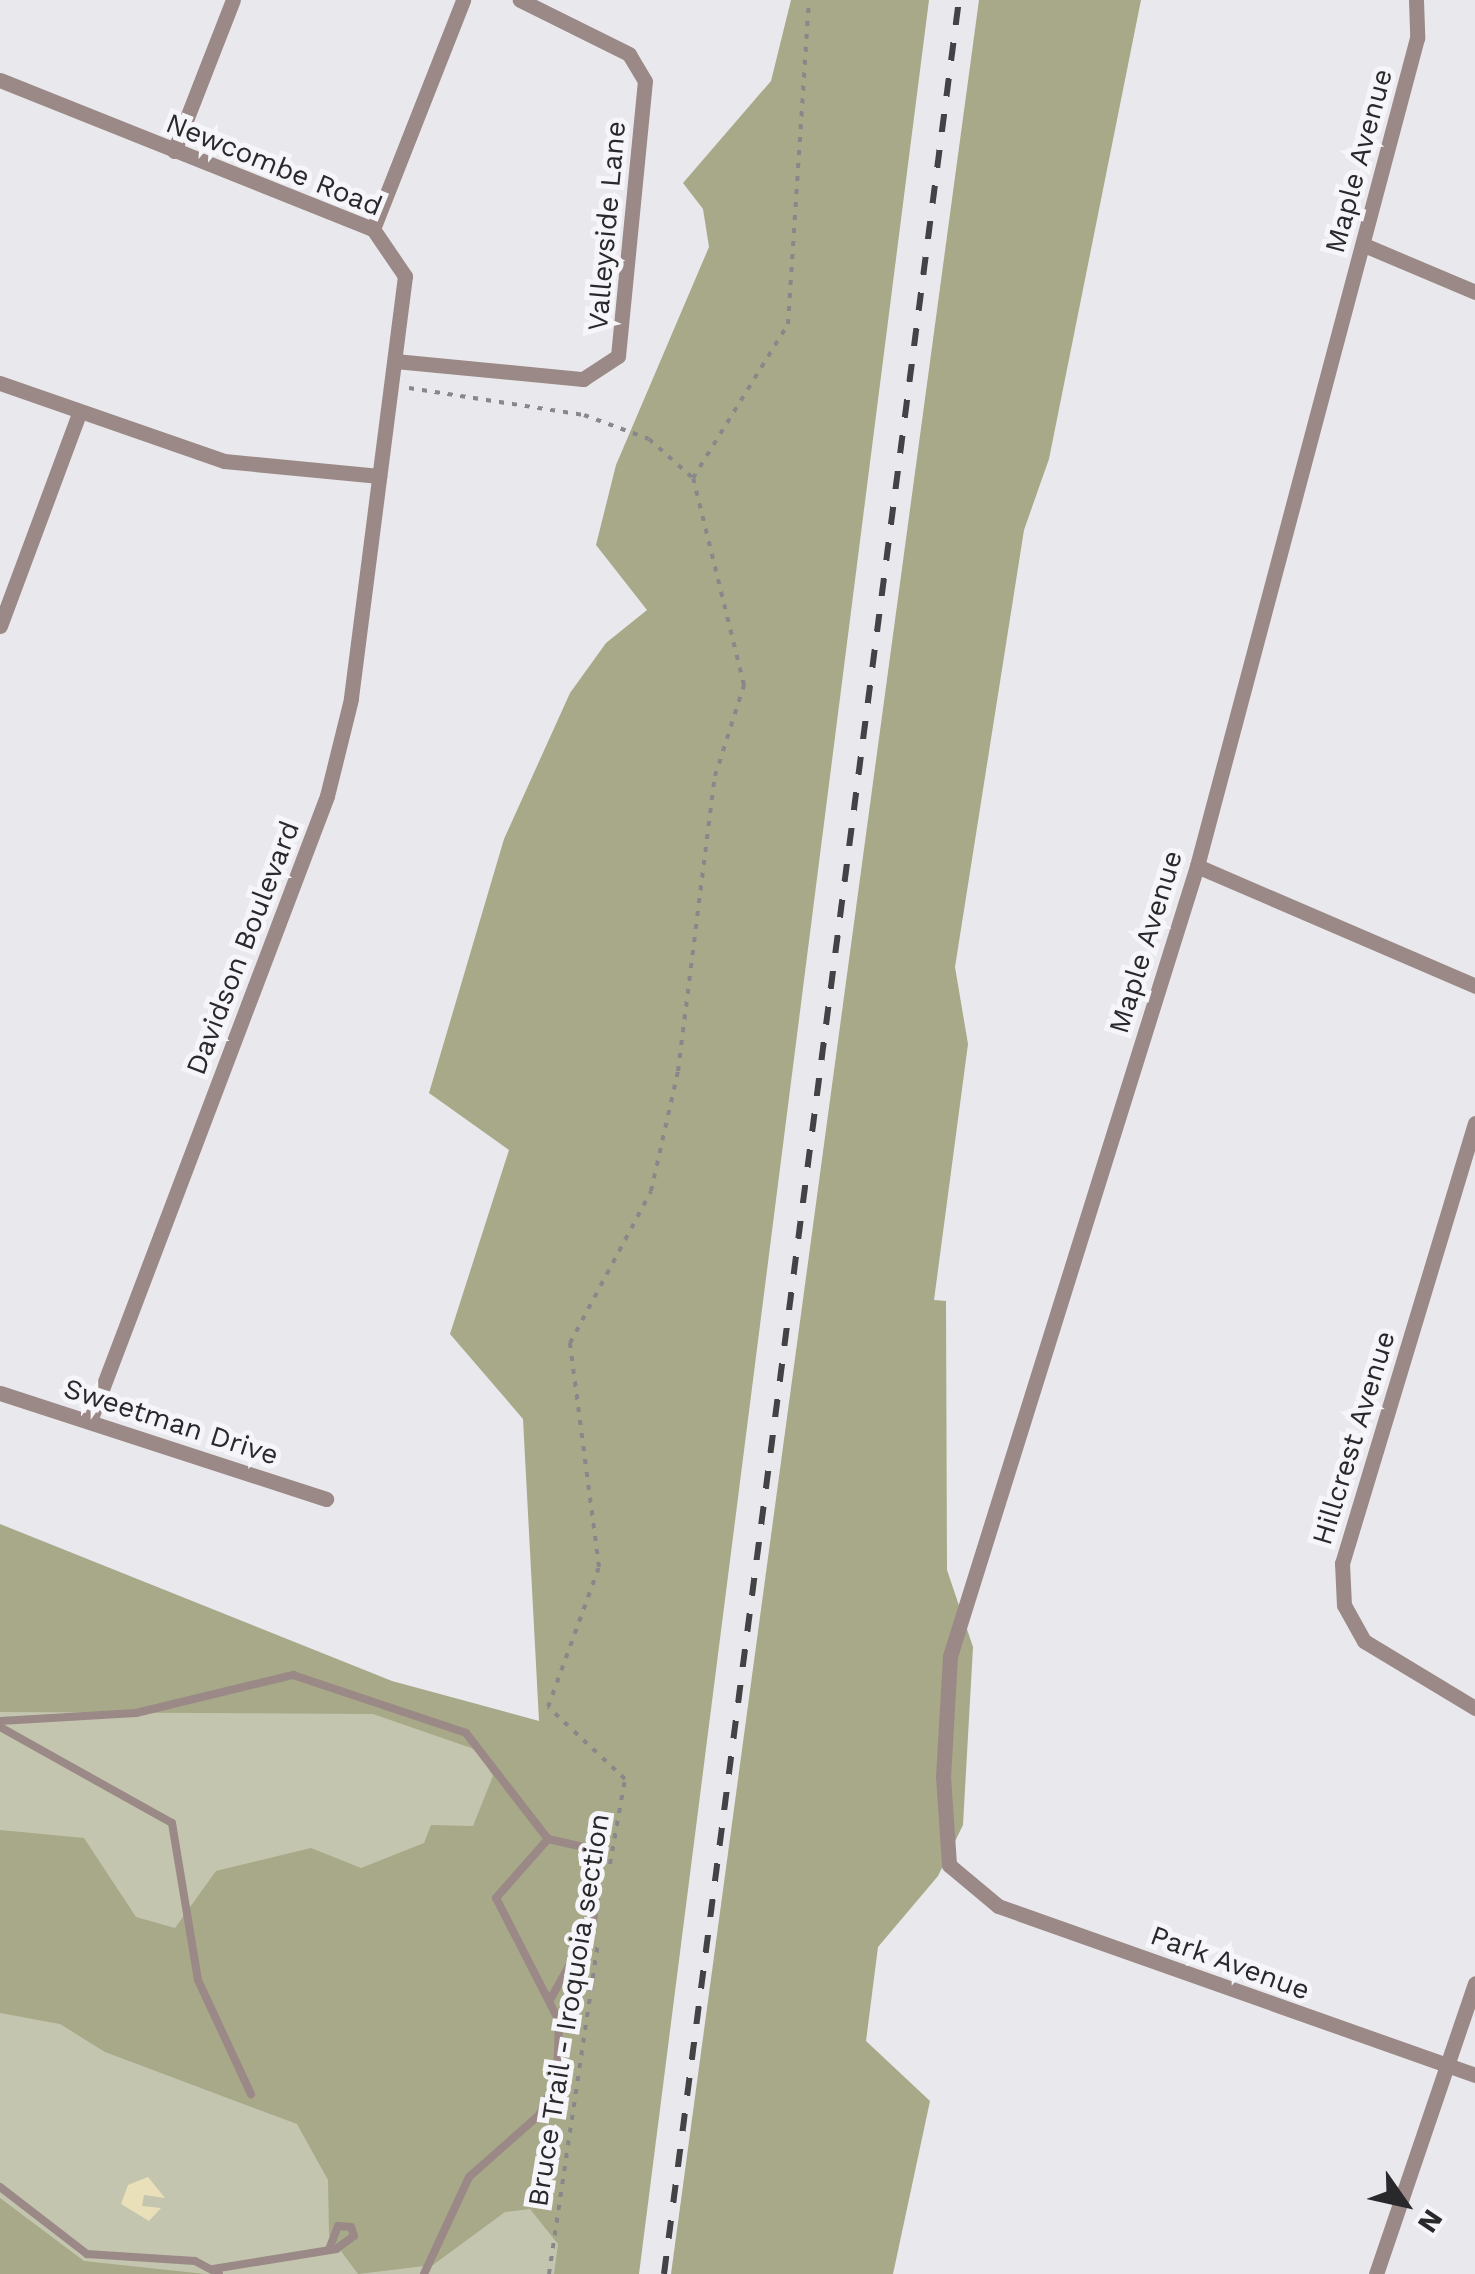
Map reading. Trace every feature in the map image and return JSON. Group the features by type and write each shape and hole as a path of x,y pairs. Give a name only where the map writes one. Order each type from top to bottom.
{"street":[{"path":"174,151 233,0"},
{"path":"373,229 464,0"},
{"name":"Valleyside Lane","path":"395,361 583,379 618,356 645,81 628,54 520,0"},
{"name":"Maple Avenue","path":"971,1889 950,1865 950,1656 1197,866 1417,38 1416,0"},
{"name":"Newcombe Road","path":"0,80 373,229 406,276 390,387"},
{"path":"1364,245 1475,292"},
{"path":"0,382 79,414 224,461 379,476"},
{"name":"Davidson Boulevard","path":"90,1421 327,796 352,698 390,387"},
{"path":"0,626 79,414"},
{"path":"1197,866 1475,986"},
{"name":"Hillcrest Avenue","path":"1475,1122 1342,1563 1344,1605 1364,1641 1475,1708"},
{"name":"Sweetman Drive","path":"0,1393 326,1499"},
{"name":"Park Avenue","path":"971,1889 1475,2075"},
{"path":"1376,2274 1475,1983"}],"lane":[{"path":"0,1724 136,1713 293,1675 466,1734 548,1840 588,1848 598,1870 592,1923 550,2000"},
{"path":"0,1724 172,1823 198,1980 251,2094"},
{"path":"424,2274 480,2162 552,2098 563,2038 550,2000 496,1898 548,1840"},
{"path":"0,2188 87,2254 216,2272 329,2250"}],"path":[{"path":"390,387 468,390 584,415 649,440 692,478 788,324 809,0"},
{"name":"Bruce Trail - Iroquoia section","path":"608,1873 624,1780 548,1707 599,1567 570,1343 651,1191 678,1071 715,776 744,685 692,478"},
{"name":"Bruce Trail - Iroquoia section","path":"549,2274 600,1930"}],"green space":[{"path":"791,0 929,0 639,2274 554,2274 558,2244 530,2209 505,2212 433,2265 358,2274 329,2235 328,2180 297,2124 105,2052 60,2024 0,2013 0,1830 84,1838 136,1917 175,1928 216,1871 311,1848 361,1868 424,1843 431,1825 473,1826 493,1776 477,1750 373,1714 0,1712 0,1524 392,1681 539,1721 523,1419 450,1334 509,1150 429,1093 504,839 570,693 606,643 647,610 596,545 616,465 709,247 703,209 683,183 771,81"},
{"path":"979,0 1141,0 1049,459 1024,530 955,967 968,1044 934,1300 946,1301 947,1570 973,1647 963,1825 938,1876 878,1947 866,2041 930,2101 893,2274 671,2274"},
{"path":"0,1538 616,1781 557,2274 0,2274"},
{"path":"0,2198 84,2261 205,2274 0,2274"}],"sand":[{"path":"148,2177 165,2198 144,2195 142,2206 161,2208 149,2221 121,2204 128,2185"}],"railway":[{"path":"664,2274 959,0"}]}
